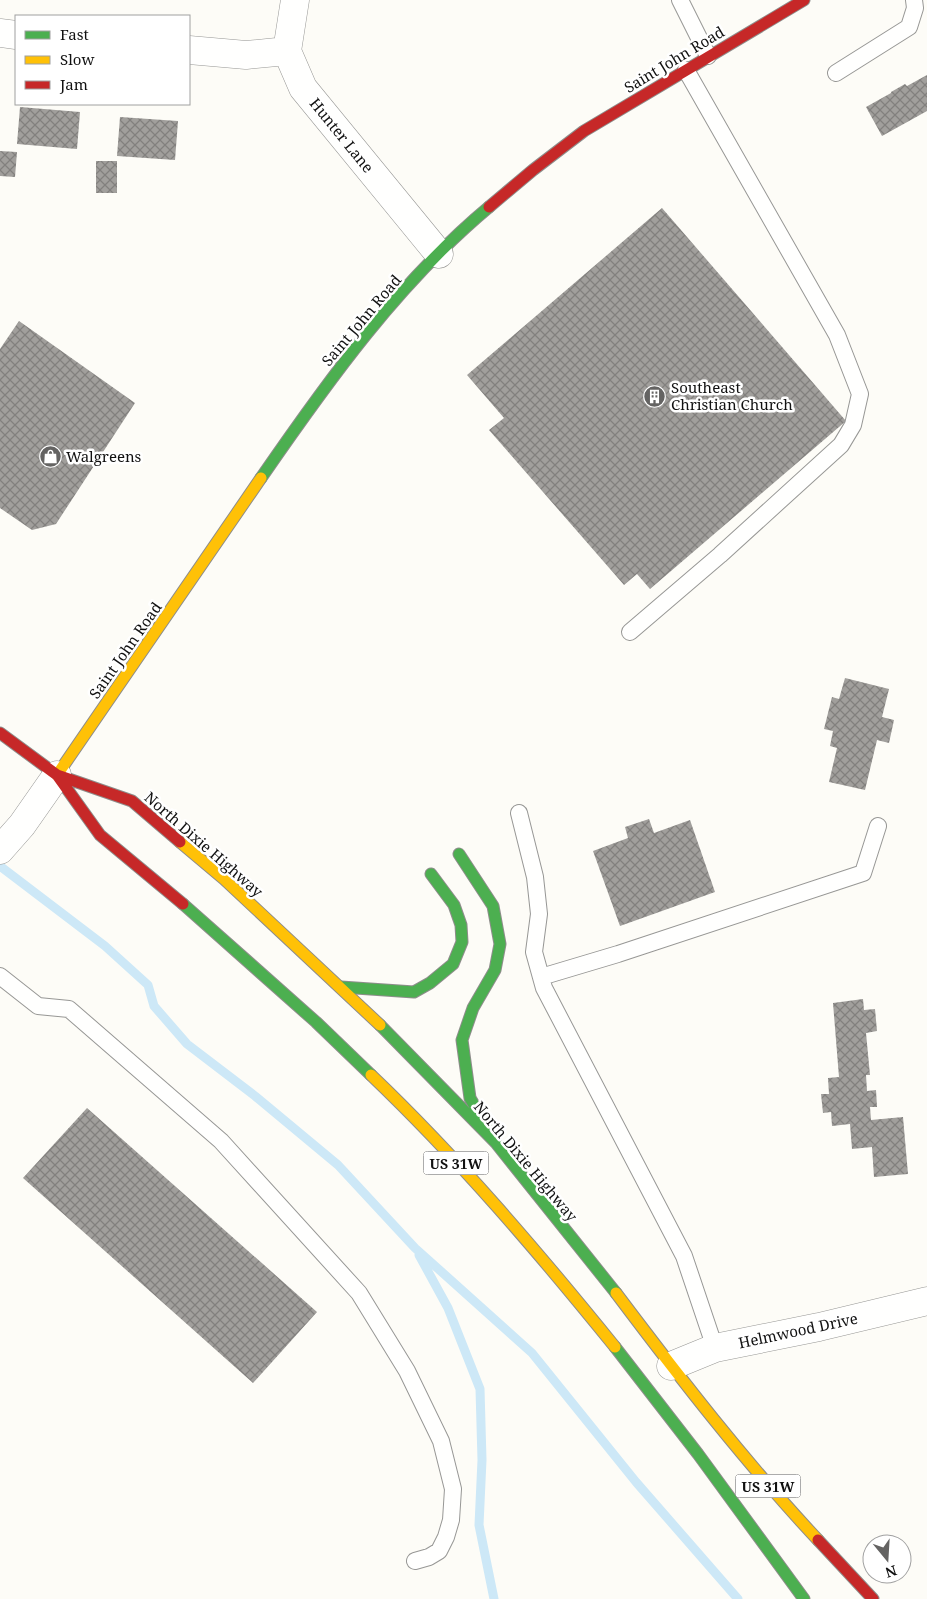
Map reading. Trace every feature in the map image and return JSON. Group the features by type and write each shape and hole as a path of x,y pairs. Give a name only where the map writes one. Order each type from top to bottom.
{"main road":[{"name":"Saint John Road","path":"57,774 307,412 362,339 398,297 439,254 484,211 584,131 804,0"},
{"name":"US 31W","path":"0,733 57,774 100,835 201,919 316,1022 395,1098 512,1223 542,1257 698,1454 804,1599"},
{"name":"North Dixie Highway","path":"57,774 132,800 224,879 397,1041 496,1143 778,1499 873,1599"},
{"path":"459,854 493,906 500,944 495,970 473,1008 462,1040 470,1098 496,1143"},
{"path":"341,987 414,992 430,983 453,964 462,942 461,926 454,905 430,874"}],"street":[{"path":"190,50 246,55 286,51 295,0"},
{"path":"0,33 15,35"},
{"name":"Hunter Lane","path":"286,51 303,88 439,254"},
{"path":"0,850 22,826 57,774"},
{"name":"Helmwood Drive","path":"671,1366 715,1348 819,1327 927,1301"}],"lane":[{"path":"680,0 708,56"},
{"path":"836,73 909,27 915,8 914,0"},
{"path":"630,632 720,555 841,445 853,425 860,394 837,335 686,70"},
{"path":"519,813 536,877 539,914 534,952 544,988 684,1256 715,1348"},
{"path":"541,977 618,954 863,873 878,826"},
{"path":"0,976 38,1006 69,1009 221,1141 359,1292 412,1380 441,1441 453,1489 451,1520 439,1551 429,1557 415,1560"}],"building":[{"path":"927,75 927,111 882,136 866,107 905,84 907,86"},
{"path":"20,107 80,112 77,149 17,144"},
{"path":"120,117 178,121 175,160 117,156"},
{"path":"0,151 17,152 15,177 0,176"},
{"path":"96,161 117,161 117,193 96,193"},
{"name":"Southeast Christian Church","path":"662,208 846,421 650,589 637,574 624,585 489,430 504,418 467,375"},
{"name":"Walgreens","path":"19,321 135,403 56,524 32,530 0,508 0,349"},
{"path":"845,678 889,689 882,717 894,720 889,743 877,740 865,790 829,782 837,748 830,746 833,731 824,729 832,697 839,699"},
{"path":"649,819 654,833 690,820 715,892 620,926 593,851 628,838 625,827"},
{"path":"863,999 864,1010 875,1009 877,1031 866,1033 870,1075 866,1075 867,1091 876,1090 877,1107 870,1107 871,1120 903,1117 908,1174 874,1177 872,1147 852,1149 850,1124 832,1126 831,1112 823,1113 821,1094 829,1094 828,1078 839,1077 833,1003"},
{"path":"87,1108 317,1312 253,1383 23,1178"}],"waterway":[{"path":"0,866 105,946 148,985 154,1006 187,1044 255,1096 338,1165 415,1248 532,1353 636,1482 738,1599"},
{"path":"419,1255 448,1308 480,1389 482,1460 479,1525 494,1599"}],"traffic: fast":[{"path":"261,478 312,405 366,335 424,268 489,207"},
{"path":"459,854 493,906 500,944 495,970 473,1008 462,1040 470,1098 488,1129"},
{"path":"341,987 414,992 430,983 453,964 462,942 461,925 454,905 431,874"},
{"path":"183,904 316,1022 371,1075"},
{"path":"380,1025 496,1143 616,1293"},
{"path":"615,1347 698,1454 804,1599"}],"traffic: slow":[{"path":"57,775 261,478"},
{"path":"180,842 224,879 380,1025"},
{"path":"371,1075 467,1173 557,1276 615,1347"},
{"path":"616,1293 714,1419 818,1540"}],"traffic: jam":[{"path":"489,207 584,131 804,0"},
{"path":"0,733 57,775 132,801 180,842"},
{"path":"57,775 100,835 183,904"},
{"path":"818,1540 873,1599"}],"place":[{"name":"Southeast Christian Church","path":"655,396"},
{"name":"Walgreens","path":"50,456"}]}
